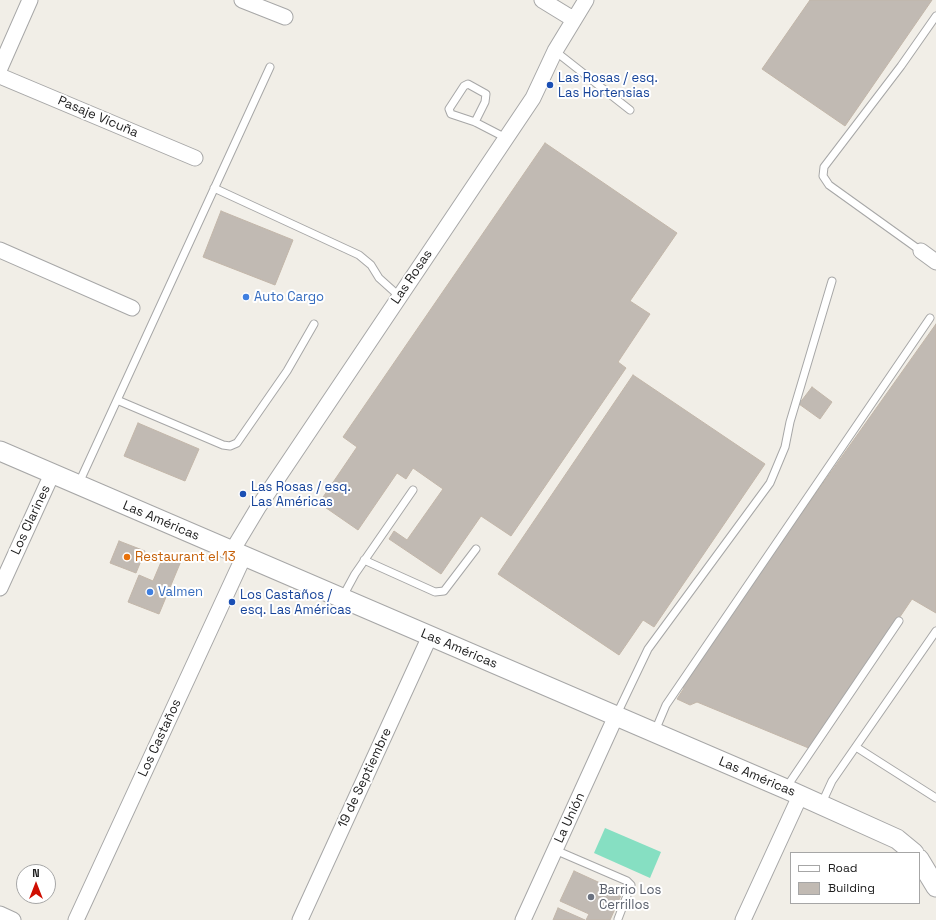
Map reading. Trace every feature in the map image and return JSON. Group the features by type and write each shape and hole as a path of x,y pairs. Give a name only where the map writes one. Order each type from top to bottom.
{"street":[{"path":"0,68 30,0"},
{"path":"242,0 285,17"},
{"path":"542,0 573,20"},
{"name":"Las Rosas","path":"238,554 259,506 533,98 555,51 586,0"},
{"name":"Pasaje Vicuña","path":"0,76 195,158"},
{"path":"0,250 132,308"},
{"path":"921,252 936,262"},
{"name":"Las Américas","path":"0,451 793,792 897,839 912,852"},
{"name":"Los Clarines","path":"0,588 52,474"},
{"name":"Los Castaños","path":"76,920 238,554"},
{"name":"19 de Septiembre","path":"300,920 430,636"},
{"name":"La Unión","path":"523,920 616,716"},
{"path":"743,920 793,792"},
{"name":"Las Américas","path":"923,862 936,887"},
{"path":"0,914 13,920"}],"lane":[{"path":"921,252 829,185 823,176 824,167 936,16"},
{"path":"555,51 630,110"},
{"path":"78,485 270,67"},
{"path":"475,122 485,102 486,94 468,84 464,86 449,109 451,114 475,122 506,138"},
{"path":"214,188 359,255 371,265 379,278 399,296"},
{"path":"616,716 648,649 770,483 785,447 790,422 832,281"},
{"path":"654,733 666,706 930,318"},
{"path":"117,400 223,445 230,446 237,443 278,384 314,324"},
{"path":"342,598 364,560 413,490"},
{"path":"364,560 435,592 444,591 476,549"},
{"path":"793,792 803,765 899,621"},
{"path":"821,805 832,781 936,631"},
{"path":"856,747 936,798"},
{"path":"555,850 627,881 631,885 618,919"}],"green space":[{"path":"605,828 661,852 650,878 594,853"}],"building":[{"path":"810,0 932,0 845,126 762,69"},
{"path":"545,143 677,233 630,301 650,314 618,362 626,368 511,536 481,516 441,574 389,539 394,531 407,540 443,489 413,468 406,479 397,473 358,530 319,503 357,447 343,437"},
{"path":"221,211 293,240 275,285 203,257"},
{"path":"936,324 936,613 912,599 811,749 697,702 690,705 677,699 684,688 679,686"},
{"path":"633,375 765,464 654,627 643,620 619,655 498,574"},
{"path":"812,387 832,402 820,419 799,404"},
{"path":"138,423 199,449 185,481 124,456"},
{"name":"Restaurant el 13","path":"119,541 145,551 136,573 110,563"},
{"name":"Valmen","path":"164,555 181,561 159,614 128,602 139,575 153,581"},
{"name":"Barrio Los Cerrillos","path":"574,871 622,893 610,920 586,920 589,914 560,901"},
{"name":"Barrio Los Cerrillos","path":"558,908 585,920 553,920"}],"place":[{"name":"Las Rosas / esq. Las Hortensias","path":"550,85"},
{"name":"Auto Cargo","path":"246,297"},
{"name":"Las Rosas / esq. Las Américas","path":"243,494"},
{"name":"Restaurant el 13","path":"127,557"},
{"name":"Valmen","path":"150,592"},
{"name":"Los Castaños / esq. Las Américas","path":"232,602"},
{"name":"Barrio Los Cerrillos","path":"591,897"}]}
